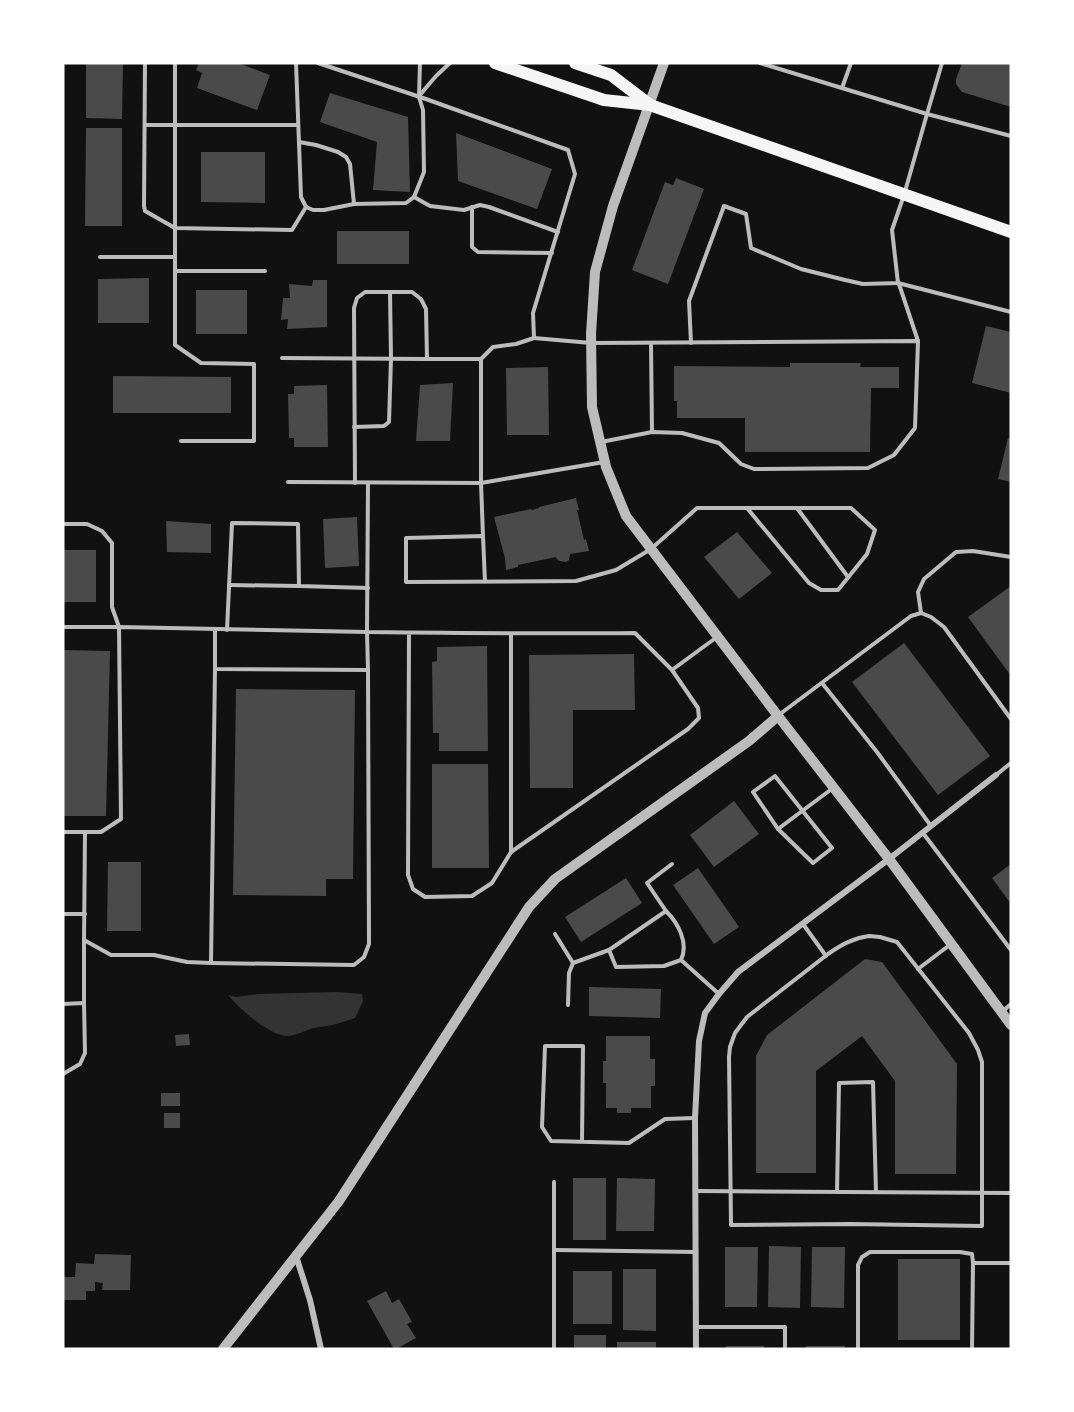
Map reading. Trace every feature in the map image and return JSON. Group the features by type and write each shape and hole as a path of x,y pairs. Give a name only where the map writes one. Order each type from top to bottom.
{"main road":[{"path":"495,63 604,100 650,105 1011,232"},
{"path":"575,63 611,75 650,105"}],"street":[{"path":"664,63 613,207 595,272 591,343 592,407 604,462 626,516 889,859 1011,1025"},
{"path":"223,1349 339,1201 529,907 555,879 749,741 778,716"},
{"path":"696,1349 695,1119 699,1041 705,1013 738,972 889,859 996,775"},
{"path":"296,1255 310,1300 321,1349"}],"lane":[{"path":"145,63 145,211 175,228 292,230 306,207"},
{"path":"175,63 174,345 201,363 254,364 254,441 181,441"},
{"path":"296,63 301,197 306,207 313,210 354,204 406,203 414,197 424,172 423,110 419,97 420,63"},
{"path":"318,63 568,150 575,174 534,313 534,338"},
{"path":"419,97 450,63"},
{"path":"760,63 927,114 1011,136"},
{"path":"843,88 851,63"},
{"path":"600,442 652,432 682,433 719,443 741,464 754,469 868,468 894,455 915,428 918,341 898,284 892,230 942,63"},
{"path":"144,125 298,125"},
{"path":"299,142 338,152 346,157 350,164 354,204"},
{"path":"414,197 430,206 464,210 480,205 489,207 558,232"},
{"path":"691,342 689,301 724,206 746,214 751,248 801,269 863,284 898,284 1011,312"},
{"path":"472,207 472,247 478,252 552,253"},
{"path":"100,257 174,257"},
{"path":"174,270 265,271"},
{"path":"355,483 354,308 357,298 365,292 412,292 421,299 426,309 427,359"},
{"path":"354,427 384,426 389,422 390,292"},
{"path":"282,358 481,359 494,347 516,344 534,338 591,343 918,341"},
{"path":"651,343 652,432"},
{"path":"481,359 481,483 485,582"},
{"path":"288,482 481,483 604,462"},
{"path":"84,940 111,955 154,955 187,962 354,965 364,957 369,944 368,483"},
{"path":"483,537 406,538 406,582 576,581 616,570 651,549 697,508 747,508 851,508 875,530 867,554 838,590 821,590 809,583 747,508"},
{"path":"797,508 848,577"},
{"path":"227,630 232,523 298,524 299,586"},
{"path":"63,524 87,524 102,531 112,543 112,607 119,627 122,819 100,832 63,832"},
{"path":"921,613 918,592 924,579 956,552 973,551 1011,557"},
{"path":"229,585 368,588"},
{"path":"778,716 911,616 921,613 944,627 1011,719"},
{"path":"63,627 409,633 634,633 672,670 698,708 699,718 688,729 512,852 492,883 471,896 425,897 413,889 408,875 409,633"},
{"path":"211,963 215,630"},
{"path":"511,634 512,852"},
{"path":"672,670 718,636"},
{"path":"215,669 368,670"},
{"path":"822,683 877,752 931,826"},
{"path":"996,775 1011,763"},
{"path":"775,776 832,848 813,863 778,829 753,792 775,776"},
{"path":"778,829 834,788"},
{"path":"63,1074 80,1064 85,1053 85,832"},
{"path":"922,833 1011,950"},
{"path":"609,950 616,967 664,966 681,960 684,953 681,934 675,920 647,883 672,864"},
{"path":"568,1005 569,973 573,963 609,950 666,911"},
{"path":"63,914 85,914"},
{"path":"803,923 826,956"},
{"path":"555,934 573,963"},
{"path":"859,937 880,937 897,942 918,969 969,1033 982,1062 982,1226 730,1225 729,1057 735,1033 747,1017 841,945 859,937"},
{"path":"918,969 952,943"},
{"path":"681,960 718,994"},
{"path":"63,1004 84,1003"},
{"path":"1002,1011 1011,1004"},
{"path":"582,1142 583,1046 545,1046 542,1127 551,1141 582,1142 629,1143 664,1119 695,1119"},
{"path":"837,1192 839,1083 873,1082 876,1192"},
{"path":"554,1182 554,1349"},
{"path":"695,1191 1011,1193"},
{"path":"555,1250 695,1252"},
{"path":"858,1349 858,1265 862,1257 870,1252 972,1254 972,1349"},
{"path":"973,1263 1011,1263"},
{"path":"696,1327 785,1327 785,1349"}],"shaded area":[{"path":"337,992 362,994 363,1001 355,1018 288,1036 272,1032 264,1027 228,995 236,997 257,994"}],"building":[{"path":"86,63 123,63 122,119 86,118"},
{"path":"199,63 238,63 270,75 257,110 197,88 202,73 196,70"},
{"path":"962,63 1011,63 1011,107 962,92 956,84 956,79"},
{"path":"330,93 408,117 410,192 373,190 377,142 320,122"},
{"path":"86,128 122,128 122,226 85,226"},
{"path":"456,133 552,169 537,209 458,181"},
{"path":"201,152 265,152 265,203 201,202"},
{"path":"676,178 704,189 668,284 632,270 665,182 673,185"},
{"path":"337,231 409,231 409,264 337,264"},
{"path":"149,278 149,323 98,323 98,279"},
{"path":"313,280 327,280 327,327 287,329 288,319 281,320 283,298 290,298 289,284 312,286"},
{"path":"196,290 247,290 247,334 196,334"},
{"path":"986,326 1011,332 1011,393 972,383"},
{"path":"790,363 861,363 860,367 899,367 899,388 871,388 870,452 745,452 745,418 677,418 677,401 674,401 674,366 790,367"},
{"path":"548,367 549,435 507,435 506,368"},
{"path":"113,376 231,377 231,413 113,413"},
{"path":"453,383 450,441 416,441 420,385"},
{"path":"327,385 328,447 294,447 294,438 289,438 288,394 294,394 294,386"},
{"path":"1008,438 1011,439 1011,482 998,479"},
{"path":"576,498 584,540 586,539 589,551 570,554 566,562 559,561 556,557 518,565 518,567 506,570 494,517"},
{"path":"357,517 359,566 325,568 323,519"},
{"path":"166,521 211,524 211,553 167,552"},
{"path":"737,532 772,573 739,599 704,557"},
{"path":"63,550 96,550 96,602 63,602"},
{"path":"1011,586 1011,676 968,617"},
{"path":"904,643 990,756 938,795 852,682"},
{"path":"487,646 488,751 439,751 439,733 433,733 432,662 437,661 437,647"},
{"path":"63,650 110,651 106,816 63,816"},
{"path":"634,654 635,710 573,710 573,788 530,788 529,655"},
{"path":"236,689 355,690 353,879 326,879 326,896 233,895"},
{"path":"432,764 488,764 489,868 432,868"},
{"path":"734,801 759,834 714,867 690,835"},
{"path":"108,862 141,862 141,931 107,931"},
{"path":"1011,864 1011,904 992,878"},
{"path":"698,868 739,927 714,944 673,885"},
{"path":"626,878 642,903 581,942 565,917"},
{"path":"865,959 882,962 957,1064 956,1174 895,1174 895,1081 862,1036 816,1071 816,1173 756,1173 756,1056 767,1035"},
{"path":"589,987 661,989 660,1018 589,1016"},
{"path":"189,1034 190,1045 176,1046 175,1035"},
{"path":"606,1036 650,1036 650,1059 655,1059 655,1086 651,1086 651,1108 631,1108 631,1113 617,1113 617,1108 606,1108 603,1061 606,1061"},
{"path":"161,1093 180,1093 180,1106 161,1106"},
{"path":"164,1113 180,1113 180,1128 164,1128"},
{"path":"573,1178 606,1178 606,1240 573,1240"},
{"path":"617,1178 655,1179 654,1231 616,1231"},
{"path":"769,1246 801,1247 800,1308 768,1307"},
{"path":"725,1247 758,1247 757,1307 725,1307"},
{"path":"812,1247 845,1247 844,1308 811,1307"},
{"path":"95,1254 131,1255 130,1290 102,1290 103,1283 95,1282 95,1291 86,1291 86,1300 63,1300 63,1277 75,1277 76,1263 94,1264"},
{"path":"898,1259 960,1259 960,1340 898,1340"},
{"path":"623,1269 656,1269 656,1331 623,1330"},
{"path":"573,1271 612,1271 612,1324 573,1324"},
{"path":"386,1291 392,1303 399,1299 412,1322 407,1324 416,1338 396,1349 367,1301"},
{"path":"574,1335 606,1335 606,1349 574,1349"},
{"path":"617,1342 656,1342 656,1349 617,1349"},
{"path":"726,1346 764,1346 764,1349 726,1349"},
{"path":"806,1346 845,1346 845,1349 806,1349"}]}
